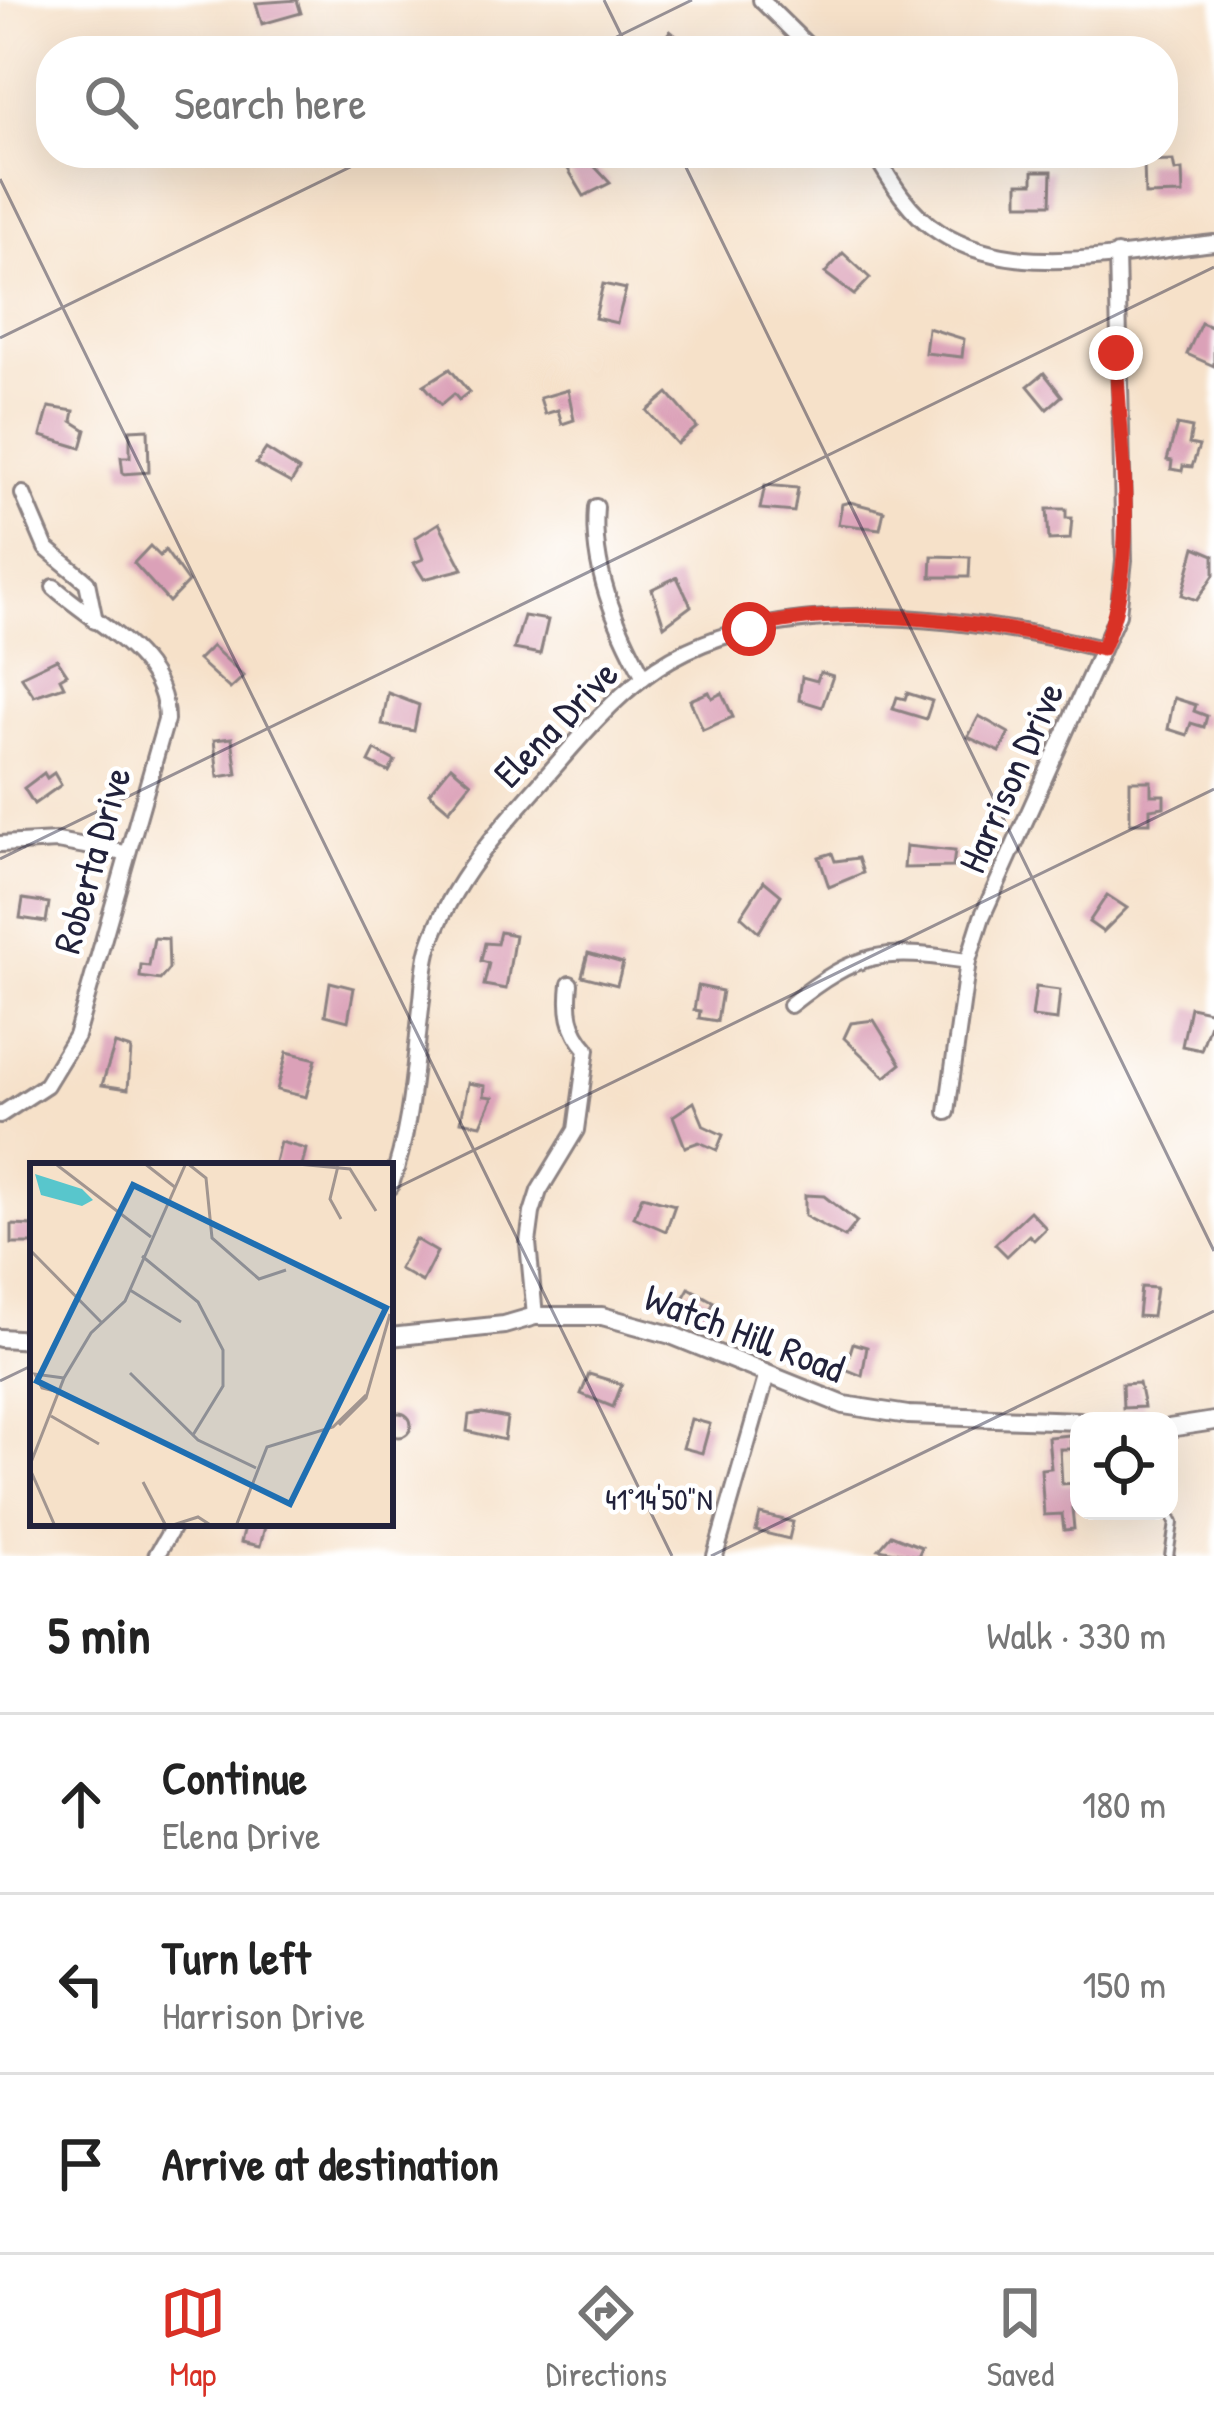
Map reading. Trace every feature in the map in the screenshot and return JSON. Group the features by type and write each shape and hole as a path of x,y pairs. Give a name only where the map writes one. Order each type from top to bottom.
{"street":[{"path":"761,0 798,36"},
{"path":"883,168 897,192 937,231 985,254 1028,259 1214,242"},
{"name":"Harrison Drive","path":"947,1112 968,962 982,917 1118,614 1124,560 1117,254"},
{"name":"Roberta Drive","path":"23,494 46,548 87,582 94,621"},
{"path":"596,506 601,577 620,634 644,677"},
{"name":"Roberta Drive","path":"0,1114 46,1085 76,1036 166,720 166,694 146,661 54,586"},
{"name":"Elena Drive","path":"393,1179 404,1148 428,949 449,900 519,806 644,677 706,643 783,619 836,616 1027,631 1102,649"},
{"path":"0,844 57,841 125,853"},
{"path":"790,1005 843,965 865,956 898,950 968,962"},
{"path":"535,1316 528,1243 532,1214 539,1191 576,1130 587,1049 571,1022 570,984"},
{"name":"Watch Hill Road","path":"393,1337 504,1325 535,1316 602,1316 632,1322 844,1405 908,1415 1070,1421"},
{"path":"0,1338 30,1340"},
{"path":"715,1556 766,1378"},
{"path":"1178,1427 1214,1422"},
{"path":"156,1556 173,1526"}],"lane":[{"path":"1168,1556 1172,1520"}],"building":[{"path":"297,0 301,13 262,24 256,3"},
{"path":"596,168 610,183 584,196 568,169"},
{"path":"1144,168 1182,170 1183,194 1145,195"},
{"path":"1033,171 1052,171 1051,204 1018,204 1018,183 1033,183"},
{"path":"843,253 870,278 854,295 825,273"},
{"path":"603,284 626,289 617,323 595,318"},
{"path":"1201,323 1214,328 1214,366 1187,354"},
{"path":"928,328 964,339 962,357 925,353"},
{"path":"450,369 469,392 459,400 454,394 441,405 424,385"},
{"path":"1044,373 1062,396 1047,409 1028,386"},
{"path":"568,390 574,420 562,424 558,410 545,414 540,398"},
{"path":"668,393 697,427 677,444 647,411"},
{"path":"49,407 74,411 72,421 86,430 81,448 41,436"},
{"path":"1177,425 1192,428 1189,444 1199,446 1192,467 1183,466 1182,471 1171,469 1172,461 1167,460"},
{"path":"148,429 149,472 123,474 121,457 130,457 130,430"},
{"path":"266,449 299,470 291,483 256,464"},
{"path":"765,485 798,488 794,512 760,509"},
{"path":"842,504 884,511 880,529 838,524"},
{"path":"1047,509 1066,509 1066,518 1072,518 1070,539 1049,540"},
{"path":"439,523 463,569 424,579 414,563 423,559 415,538"},
{"path":"150,546 160,556 165,550 188,582 169,602 134,563"},
{"path":"1195,547 1214,555 1214,575 1197,600 1182,595"},
{"path":"932,556 970,557 969,577 931,577"},
{"path":"677,577 691,606 664,626 652,589"},
{"path":"524,616 548,620 540,654 514,649"},
{"path":"212,646 244,676 230,689 198,660"},
{"path":"57,659 67,674 60,678 64,686 34,696 21,676"},
{"path":"820,672 833,676 822,707 799,700 802,677 817,681"},
{"path":"709,692 712,698 722,693 733,717 703,730 690,700"},
{"path":"388,693 419,705 414,731 382,725"},
{"path":"907,693 932,701 926,719 893,709 897,697 905,699"},
{"path":"1174,698 1196,705 1194,711 1207,716 1204,727 1191,723 1187,735 1168,729"},
{"path":"979,716 1009,733 1000,752 968,737"},
{"path":"232,738 237,774 218,777 214,740"},
{"path":"375,750 395,761 389,772 369,762"},
{"path":"451,766 471,783 449,810 429,793"},
{"path":"44,773 47,778 54,773 61,785 34,804 24,788"},
{"path":"1130,781 1151,781 1151,795 1164,795 1164,807 1150,809 1150,823 1130,823"},
{"path":"906,846 955,851 953,867 904,868"},
{"path":"832,853 835,861 858,858 863,873 829,887 819,857"},
{"path":"764,881 781,895 759,932 741,916"},
{"path":"1107,895 1127,908 1103,932 1089,922"},
{"path":"23,899 49,903 46,922 20,918"},
{"path":"500,932 515,935 506,989 484,985 489,963 481,961 485,943 497,944"},
{"path":"154,938 168,939 169,969 160,980 140,977 141,965 149,966"},
{"path":"588,953 623,963 617,985 582,976"},
{"path":"330,982 354,988 348,1021 325,1015"},
{"path":"698,986 722,991 717,1021 699,1018 700,1011 694,1010"},
{"path":"1036,987 1060,990 1057,1020 1032,1017"},
{"path":"1190,1007 1214,1012 1201,1050 1182,1046"},
{"path":"874,1020 901,1064 885,1077 844,1038 851,1023"},
{"path":"115,1044 131,1049 128,1089 102,1085"},
{"path":"287,1052 316,1059 306,1097 277,1090"},
{"path":"468,1083 485,1086 484,1096 493,1097 481,1125 461,1121"},
{"path":"694,1102 704,1126 723,1135 717,1150 699,1142 685,1147 673,1116"},
{"path":"280,1142 306,1149 303,1163 275,1163"},
{"path":"805,1195 824,1196 857,1222 845,1237 805,1216"},
{"path":"642,1196 675,1205 666,1231 634,1217"},
{"path":"1030,1211 1046,1228 1034,1240 1029,1235 1007,1256 995,1244"},
{"path":"12,1225 30,1226 30,1244 12,1244"},
{"path":"415,1239 437,1252 422,1282 399,1269"},
{"path":"1141,1287 1156,1288 1152,1317 1138,1316"},
{"path":"689,1288 714,1302 709,1312 701,1315 680,1304"},
{"path":"853,1343 867,1347 862,1376 845,1369"},
{"path":"589,1374 622,1384 613,1407 581,1394"},
{"path":"1139,1383 1144,1407 1123,1408 1122,1384"},
{"path":"394,1414 410,1420 404,1436 393,1435"},
{"path":"469,1415 507,1418 504,1440 467,1431"},
{"path":"691,1419 710,1424 702,1453 683,1448"},
{"path":"1070,1435 1070,1449 1060,1449 1062,1484 1070,1484 1074,1529 1064,1530 1062,1514 1044,1515 1041,1469 1051,1468 1048,1437"},
{"path":"760,1514 793,1522 789,1539 756,1531"},
{"path":"245,1526 265,1526 260,1546 241,1542"},
{"path":"891,1535 922,1547 918,1556 879,1549"}],"route":[{"path":"749,629 783,619 836,616 1027,631 1102,649 1118,614 1124,560 1116,353"}]}
